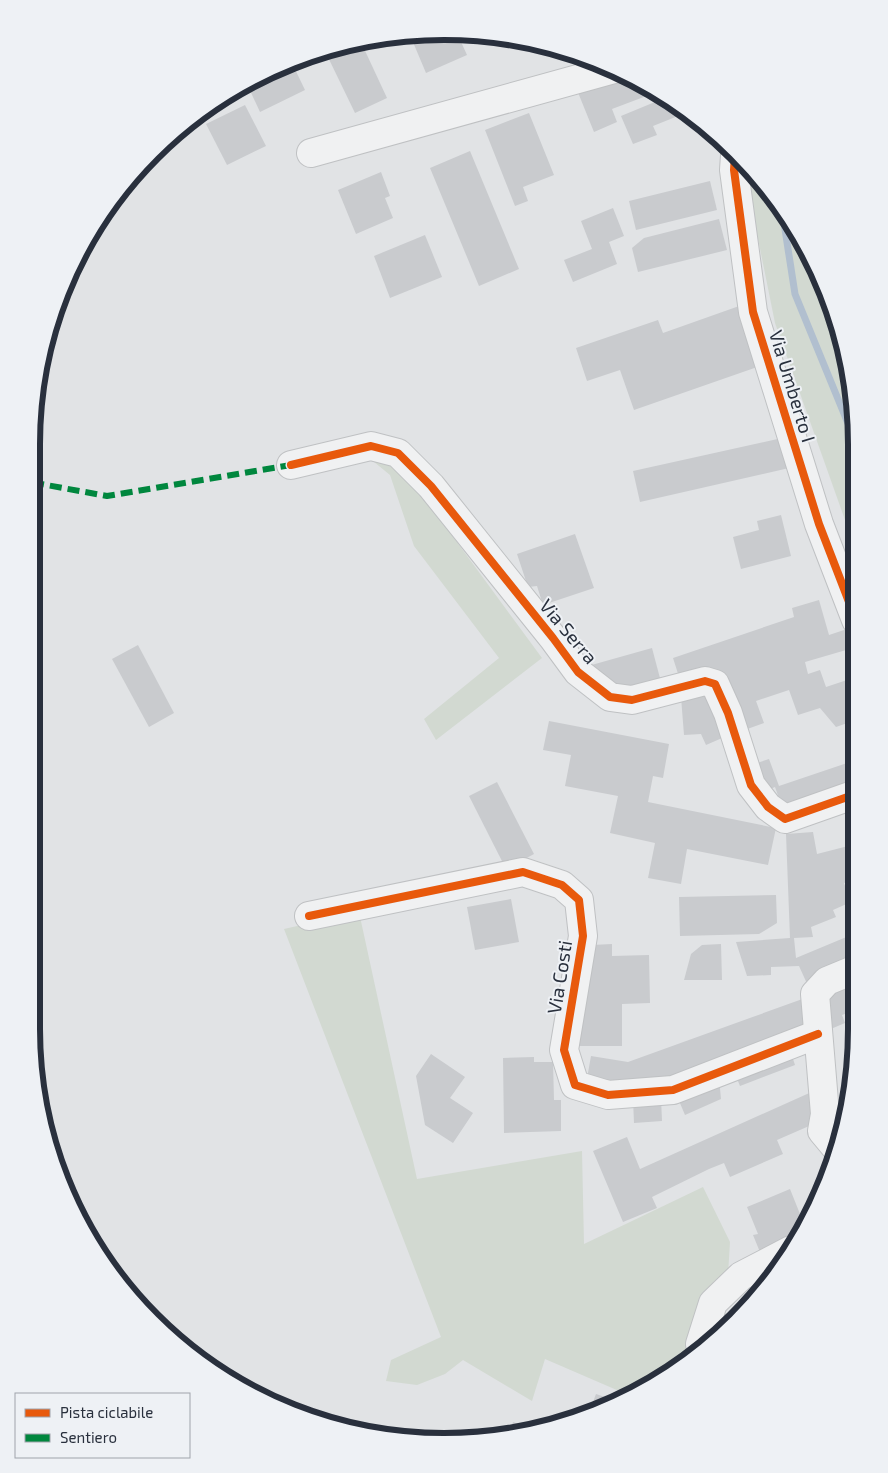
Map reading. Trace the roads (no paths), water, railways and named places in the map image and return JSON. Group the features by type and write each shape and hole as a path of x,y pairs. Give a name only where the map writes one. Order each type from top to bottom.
{"street":[{"path":"311,153 602,72"},
{"name":"Via Umberto I","path":"734,163 753,312 819,524 848,599"},
{"name":"Via Serra","path":"291,466 372,446 398,453 431,486 578,672 610,696 632,700 705,681 715,684 728,713 751,785 768,807 785,819 848,797"},
{"name":"Via Costi","path":"309,916 523,872 562,885 579,900 583,936 564,1050 575,1085 608,1095 674,1090 818,1034"},
{"path":"832,1142 822,1130 826,1114 815,994 827,981 848,973"},
{"path":"701,1341 713,1303 741,1276 777,1257"}],"waterway":[{"path":"785,227 795,294 847,421"}]}
